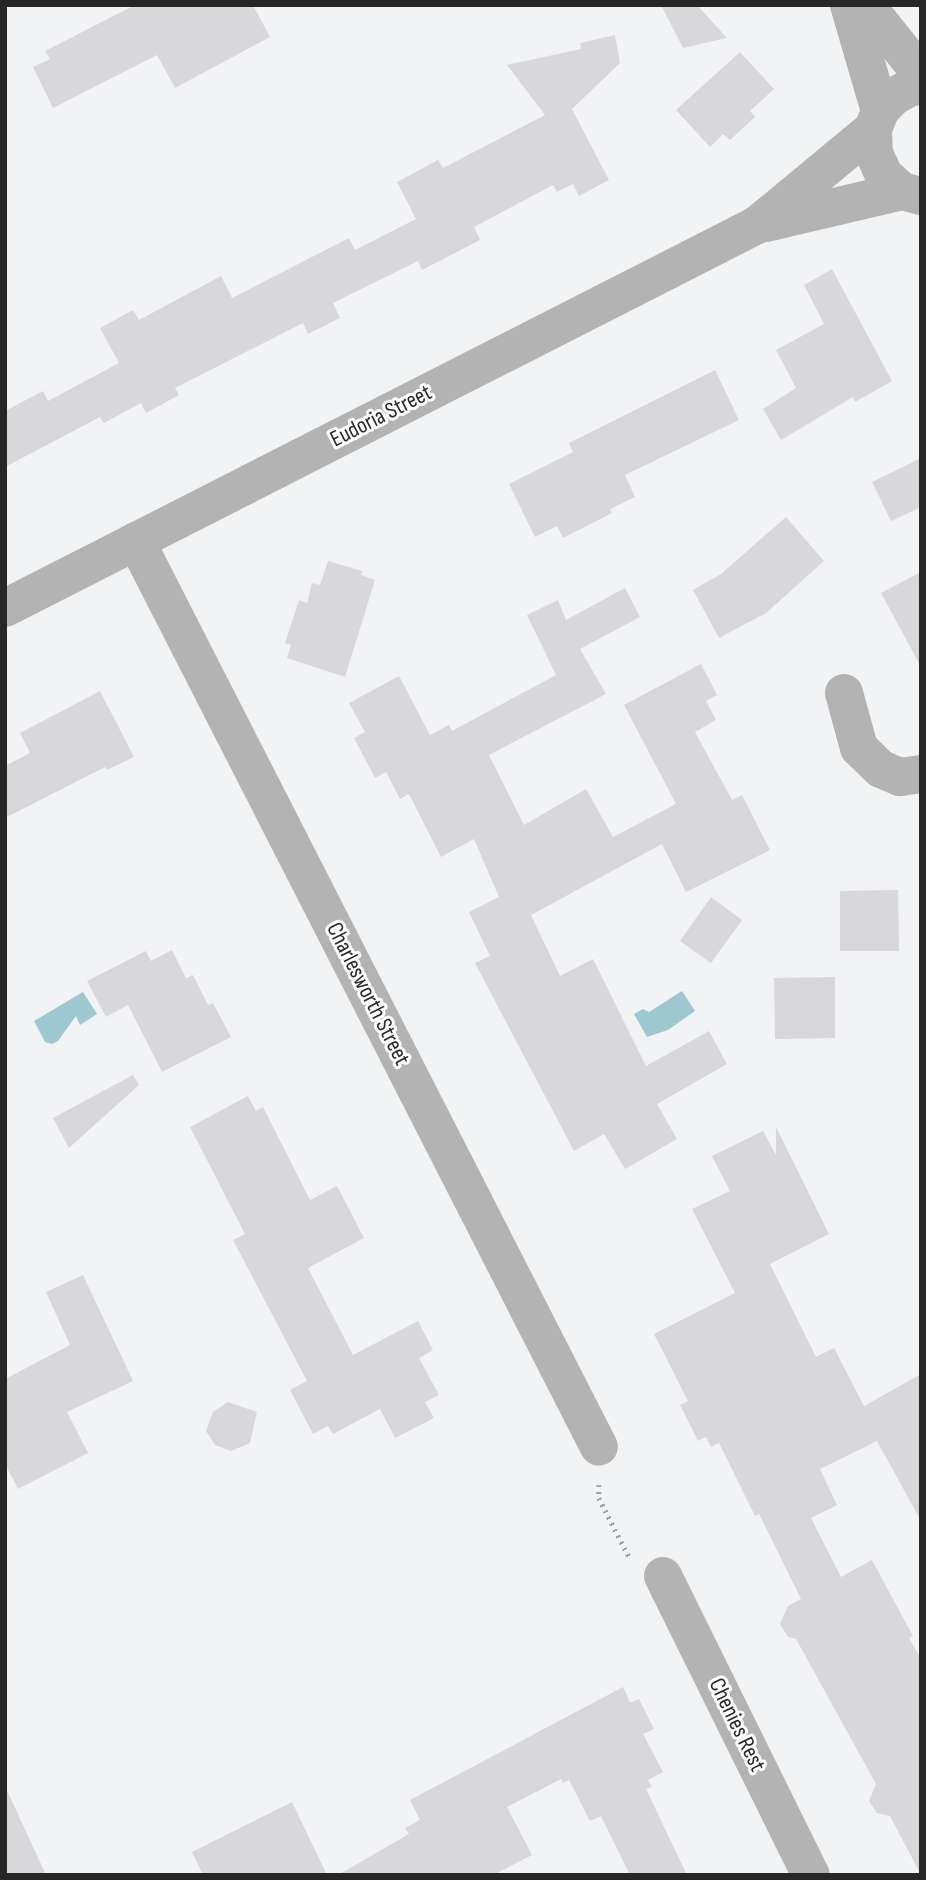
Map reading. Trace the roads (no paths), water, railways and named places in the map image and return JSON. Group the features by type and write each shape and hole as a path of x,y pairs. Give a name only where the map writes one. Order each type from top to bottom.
{"street":[{"path":"849,5 877,120 874,153 884,175 912,193"},
{"path":"866,5 921,74"},
{"name":"Eudoria Street","path":"5,608 757,225 877,120 893,97 921,86"},
{"name":"Eudoria Street","path":"757,225 912,193"},
{"name":"Charlesworth Street","path":"136,541 599,1447"},
{"path":"844,693 859,748 881,769 900,777 921,774"},
{"name":"Chenies Rest","path":"663,1576 811,1875"}],"water":[{"path":"682,991 695,1011 668,1030 647,1037 634,1014 643,1009 649,1012"},
{"path":"83,992 97,1014 80,1025 76,1016 58,1041 52,1044 45,1042 34,1021"}]}
